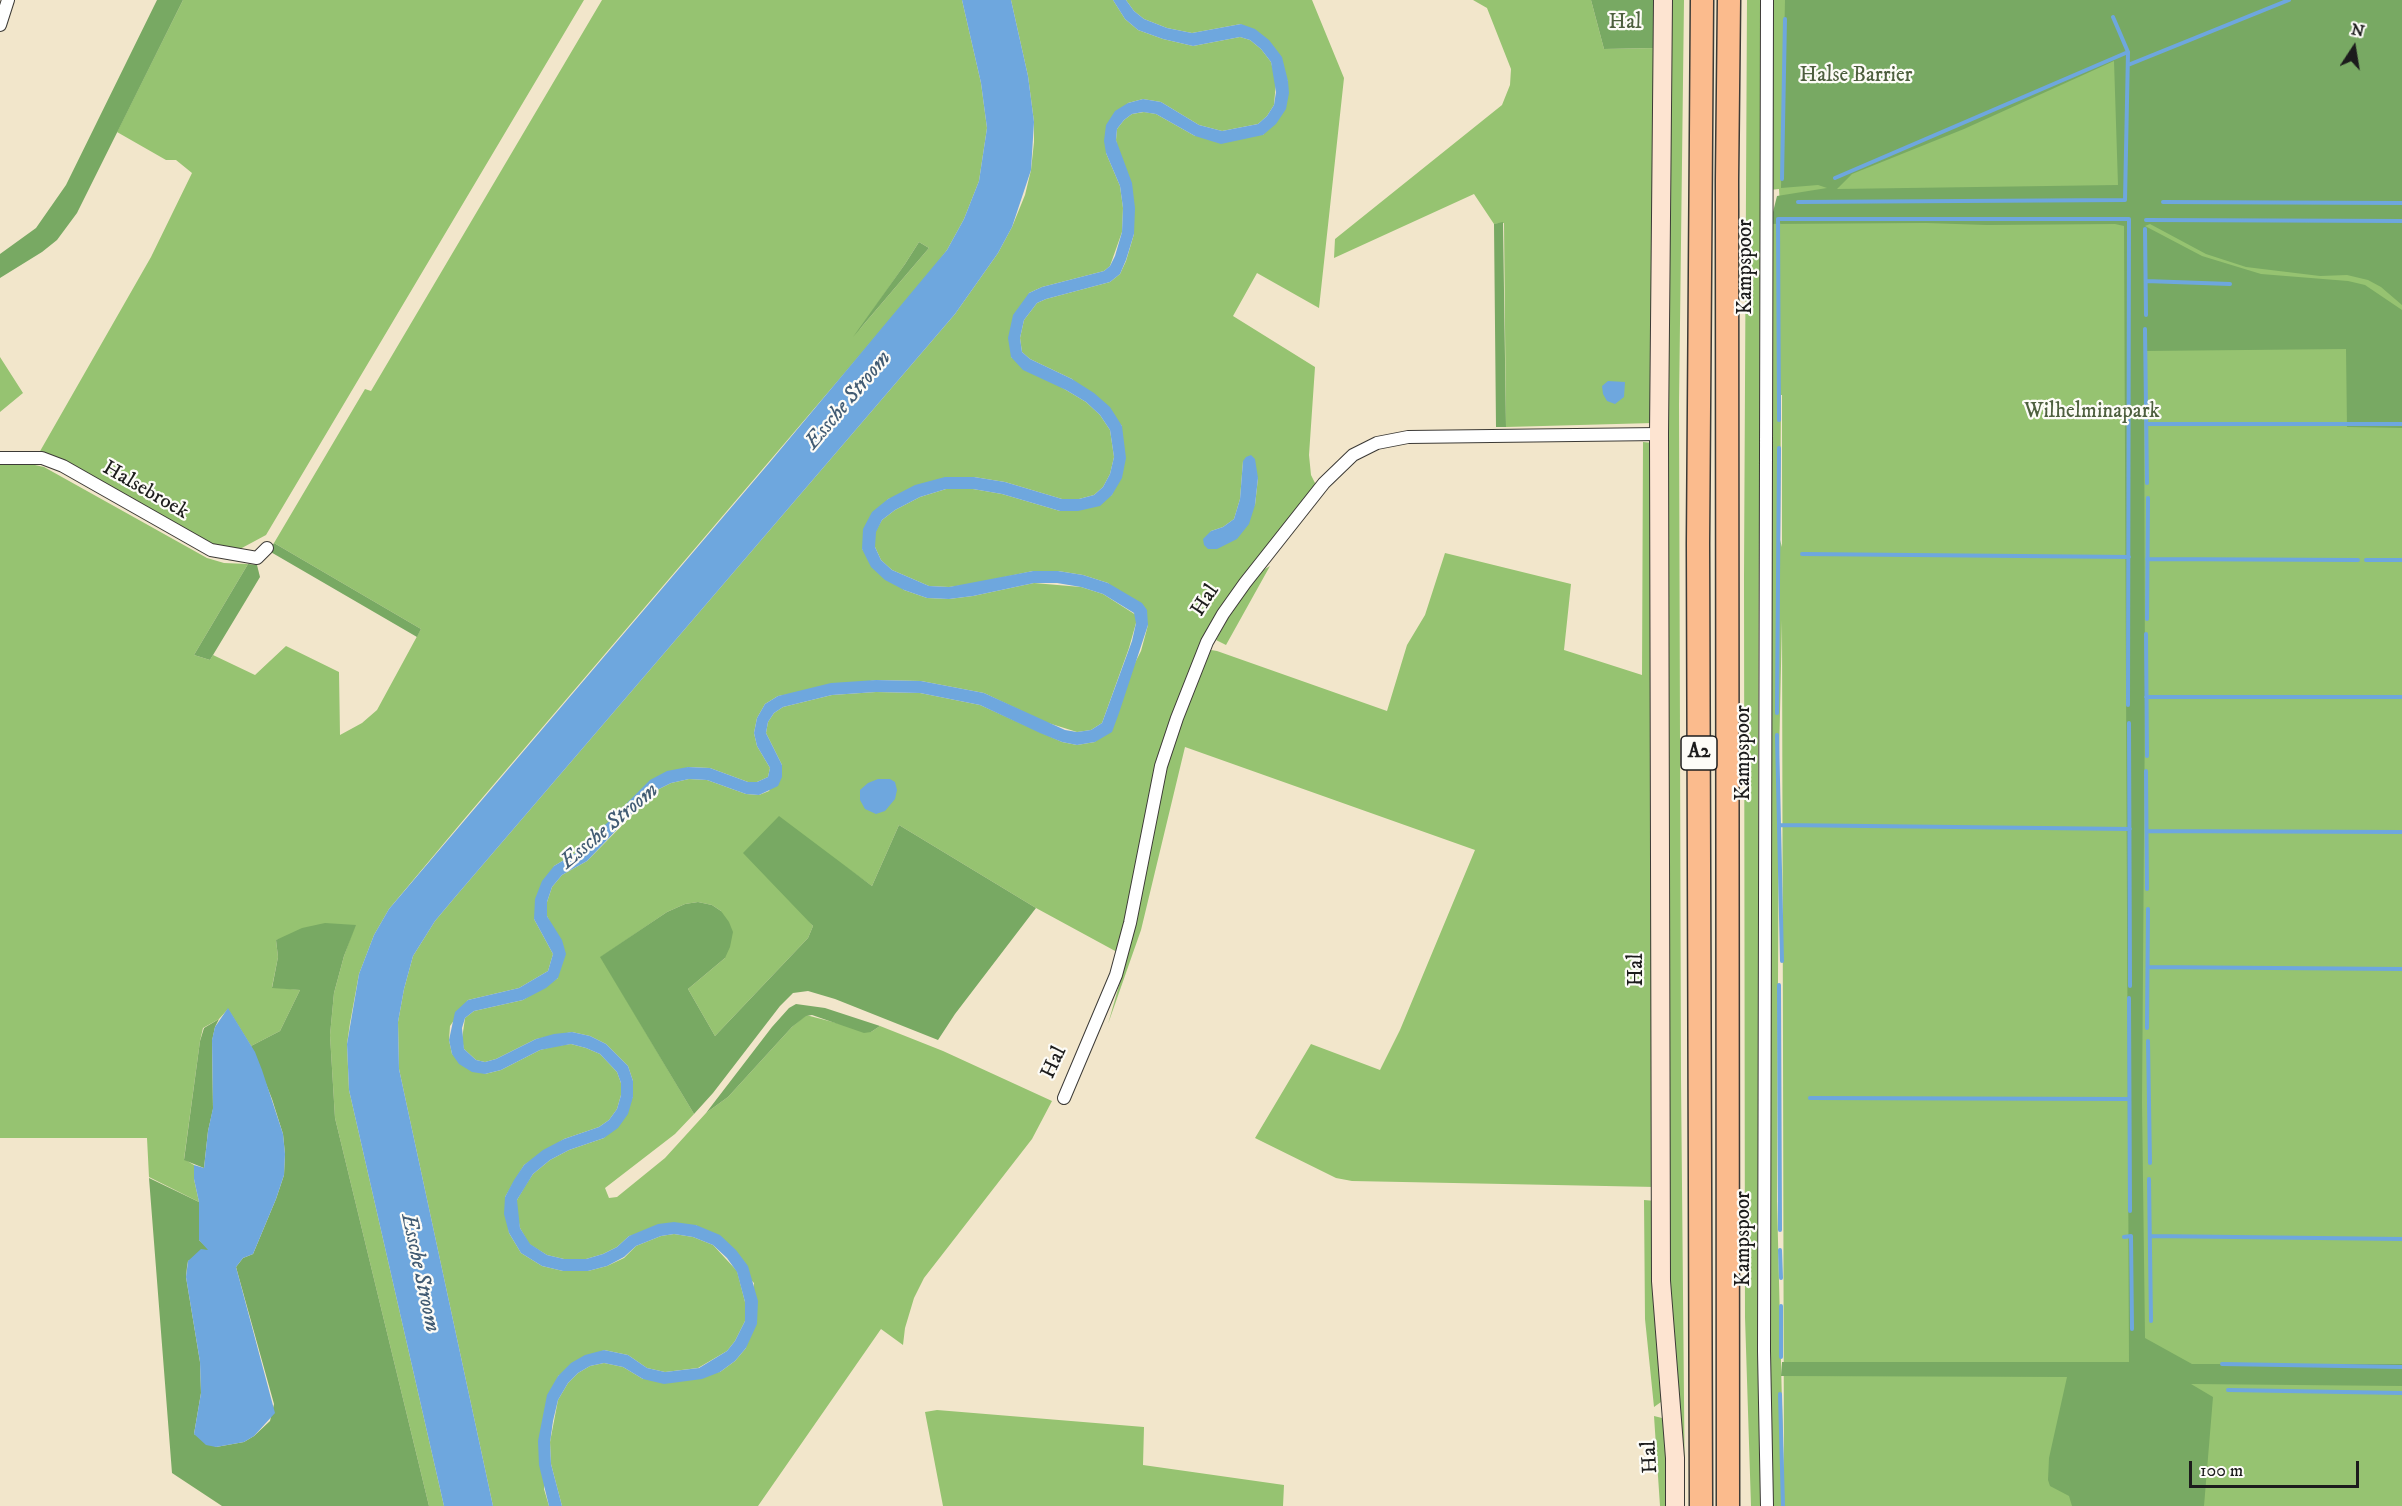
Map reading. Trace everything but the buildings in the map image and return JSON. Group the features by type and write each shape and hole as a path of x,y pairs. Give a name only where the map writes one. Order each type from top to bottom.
{"highway":[{"name":"A2","path":"1701,1506 1698,543 1702,0"},
{"name":"A2","path":"1728,1506 1727,180 1729,0"}],"street":[{"path":"0,25 8,0"},
{"name":"Hal","path":"1663,0 1659,434 1661,1271 1675,1458 1675,1506"},
{"name":"Kampspoor","path":"1767,0 1764,1351 1767,1506"},
{"name":"Hal","path":"1064,1098 1116,975 1130,923 1161,766 1207,642 1245,583 1324,483 1353,455 1377,443 1408,436 1659,434"},
{"name":"Halsebroek","path":"0,458 42,458 63,466 211,550 257,558 267,548"}],"green space":[{"path":"157,0 183,0 77,213 57,240 0,278 0,254 36,228 66,185"},
{"path":"183,0 584,0 266,535 240,549 215,546 39,453 151,257 192,173 176,160 166,160 117,132"},
{"path":"602,0 962,0 981,83 987,128 979,181 964,219 947,250 389,909 374,935 359,974 347,1044 349,1090 444,1506 429,1506 335,1118 330,1035 334,993 355,925 276,940 278,957 272,987 300,990 280,1031 251,1046 228,1009 219,1019 203,1028 184,1159 194,1165 194,1179 199,1202 149,1177 147,1138 0,1138 0,463 26,463 44,467 207,558 224,563 248,564 194,655 210,660 213,655 255,675 286,646 339,672 340,735 362,723 377,710 421,629 274,543 365,389 371,391","holes":["919,242 929,248 859,330"]},
{"path":"1011,0 1113,0 1125,19 1138,30 1163,39 1193,46 1240,37 1250,40 1271,62 1276,82 1274,105 1267,116 1258,124 1222,131 1199,125 1161,102 1143,99 1128,103 1106,153 1120,186 1123,208 1122,232 1110,266 1104,271 1042,287 1029,293 1011,357 1086,402 1100,415 1110,430 1114,457 1110,474 1103,487 1094,495 1079,499 1062,499 1005,482 974,477 888,499 862,549 904,590 927,598 949,599 973,596 1034,583 1081,587 1103,594 1136,615 1129,648 1102,723 1091,730 1077,732 1045,722 984,693 921,681 876,680 778,696 765,704 757,718 754,733 757,746 770,768 768,777 757,782 748,782 710,768 688,767 599,832 579,851 554,866 534,919 553,954 548,971 519,988 468,1000 450,1026 449,1040 452,1054 485,1074 501,1070 540,1050 571,1044 600,1054 617,1072 621,1083 621,1095 617,1109 609,1120 599,1127 564,1139 524,1165 505,1197 509,1233 521,1253 542,1266 563,1271 588,1271 607,1266 624,1258 636,1246 661,1236 674,1234 693,1237 713,1245 737,1271 745,1302 745,1321 727,1351 698,1368 665,1372 647,1368 628,1355 604,1350 558,1376 544,1489 549,1506 493,1506 399,1069 398,1022 413,956 435,921 456,896 955,314 998,253 1025,195 1034,142 1034,122 1028,76"},
{"path":"1126,0 1312,0 1344,78 1319,308 1257,273 1233,316 1315,367 1309,455 1311,475 1316,485 1251,567 1176,706 1117,952 1036,908 899,825 872,886 840,863 804,915 813,926 808,938 715,1036 688,989 725,958 721,911 712,905 698,902 685,904 667,912 601,957 694,1114 675,1134 605,1188 609,1198 617,1197 665,1158 706,1113 728,1097 792,1027 806,1015 871,1032 880,1026 943,1051 1052,1101 1032,1139 924,1278 914,1298 905,1328 903,1345 881,1329 758,1506 562,1506 551,1464 550,1442 558,1400 568,1383 590,1366 604,1363 623,1367 643,1379 720,1372 735,1361 746,1348 754,1283 696,1225 629,1236 617,1247 586,1259 564,1259 547,1255 529,1244 520,1228 517,1213 517,1200 525,1186 533,1174 550,1160 569,1150 604,1138 633,1097 633,1081 628,1066 606,1044 590,1036 572,1032 536,1039 496,1059 485,1062 476,1060 464,1049 462,1039 465,1018 474,1011 523,1000 558,978 553,928 547,916 547,902 552,887 562,875 587,861 657,790 671,783 689,779 707,780 746,794 759,795 769,791 782,765 766,733 768,722 774,713 783,707 832,695 876,692 920,693 980,705 1062,742 1077,745 1095,742 1141,651 1148,625 1108,583 1083,575 1058,571 1033,571 971,584 949,587 929,586 892,570 881,560 875,547 875,532 882,520 895,510 920,497 946,489 973,489 1002,494 1060,511 1112,495 1122,426 1072,379 1030,359 1022,352 1020,338 1024,320 1037,303 1110,282 1120,274 1134,234 1116,140 1117,129 1124,120 1132,114 1144,112 1156,114 1195,136 1263,135 1288,81 1241,24 1192,33 1167,28 1144,19","holes":["1243,461 1258,478 1255,505 1204,545 1211,531 1223,527 1234,519 1240,499"]},
{"path":"1473,0 1591,0 1604,49 1657,48 1653,423 1506,427 1504,223 1494,224 1474,194 1334,258 1335,239 1502,105 1510,85 1511,69 1487,8"},
{"name":"Hal","path":"1591,0 1658,0 1657,48 1604,49"},
{"path":"1669,0 1684,0 1679,404 1685,1506 1680,1506 1667,1295 1665,837"},
{"path":"1747,0 1761,0 1758,793 1763,1506 1751,1506 1745,1317 1744,575"},
{"name":"Wilhelminapark","path":"1773,0 2402,0 2402,1506 1771,1506 1770,224 1781,224 1779,189 1770,190","holes":["1782,395 1782,547 1780,540","1782,621 1784,1485 1777,1200 1779,758"]},
{"name":"Halse Barrier","path":"1785,0 2402,0 2402,305 2381,287 2368,280 2347,275 2320,276 2246,267 2206,254 2150,224 2145,226 2202,256 2261,274 2348,281 2365,285 2402,310 2402,428 2347,427 2346,349 2144,351 2145,699 2142,1102 2145,1338 2192,1364 2402,1364 2402,1386 2191,1384 2213,1397 2204,1506 2072,1506 2069,1496 2050,1486 2049,1458 2067,1377 1781,1376 1782,1362 2129,1362 2124,226 2115,224 1770,224 1777,196 1827,188 1818,185 1781,188","holes":["2114,61 2118,185 1837,189 1852,174 1964,129"]},
{"path":"1503,222 1506,427 1496,427 1494,224"},
{"path":"919,242 929,248 853,337 905,264"},
{"path":"0,357 23,393 0,412"},
{"path":"1643,442 1653,443 1656,1187 1352,1181 1336,1178 1255,1138 1311,1044 1380,1070 1400,1030 1475,850 1185,747 1141,930 1108,1024 1126,961 1165,774 1201,671 1211,650 1217,651 1387,711 1407,645 1425,615 1445,553 1571,584 1564,650 1642,675"},
{"path":"274,543 421,629 417,637 269,551"},
{"path":"248,564 257,565 260,577 210,660 194,655"},
{"path":"1270,566 1226,645 1216,640 1232,611 1258,573"},
{"path":"779,816 872,886 899,825 1036,908 955,1014 938,1040 835,999 808,991 793,993 780,1006 694,1114 600,957 667,912 685,904 698,902 712,905 721,911 733,932 730,947 725,958 688,989 715,1036 808,938 813,926 743,853"},
{"path":"325,923 356,925 344,956 334,993 330,1035 335,1118 429,1506 222,1506 172,1473 149,1178 199,1202 199,1240 210,1250 188,1261 186,1277 200,1362 201,1393 194,1434 216,1447 244,1442 270,1421 274,1404 236,1267 243,1258 253,1254 284,1175 285,1154 283,1134 272,1099 251,1046 280,1031 300,990 272,988 278,957 276,940 302,928"},
{"path":"796,1004 825,1008 880,1026 871,1032 864,1033 812,1015 806,1016 792,1027 728,1097 706,1113 772,1027 789,1008"},
{"path":"219,1019 212,1041 213,1109 204,1168 184,1160 200,1041 204,1028"},
{"path":"1644,1200 1656,1201 1664,1394 1661,1402 1654,1407 1645,1319"},
{"path":"937,1410 1144,1427 1143,1465 1284,1485 1283,1506 943,1506 925,1412"},
{"path":"1654,1416 1662,1418 1666,1424 1671,1506 1660,1506"}],"water":[{"name":"Essche Stroom","path":"962,0 1011,0 1028,76 1034,122 1031,170 1012,227 998,253 955,314 456,896 435,921 413,956 398,1022 399,1069 493,1506 444,1506 349,1090 347,1044 359,974 374,935 389,909 770,462 947,250 964,219 979,181 987,128 981,83"},
{"name":"Essche Stroom","path":"1113,0 1126,0 1144,19 1167,28 1192,33 1241,24 1255,29 1269,40 1282,57 1289,93 1286,109 1276,124 1263,135 1221,144 1195,136 1156,114 1143,112 1132,114 1124,120 1117,129 1116,140 1132,183 1135,208 1134,234 1120,274 1110,282 1037,303 1024,320 1020,338 1022,352 1030,359 1072,379 1094,393 1110,407 1122,426 1126,458 1122,478 1112,495 1100,506 1078,511 1060,511 1002,494 973,489 946,489 920,497 895,510 882,520 876,532 875,547 881,560 892,570 929,586 949,587 1033,571 1058,571 1083,575 1108,583 1142,603 1147,610 1148,625 1112,732 1095,742 1077,745 1062,742 980,705 920,693 876,692 832,695 783,707 774,713 768,722 766,733 782,765 782,777 778,786 759,795 746,794 707,780 689,779 671,783 657,790 644,801 587,861 562,875 552,887 547,902 547,916 562,940 566,954 558,978 546,988 523,1000 474,1011 465,1018 462,1028 464,1049 476,1060 485,1062 536,1039 554,1034 572,1032 590,1036 606,1044 628,1066 633,1081 633,1097 628,1114 618,1128 604,1138 569,1150 550,1160 533,1174 517,1200 520,1228 530,1244 547,1255 564,1259 586,1259 603,1254 617,1247 629,1236 658,1224 674,1222 696,1225 720,1235 736,1250 748,1266 758,1301 757,1324 746,1348 735,1361 720,1372 702,1379 664,1384 643,1379 623,1367 604,1363 590,1366 578,1373 568,1383 558,1400 553,1421 550,1442 551,1464 562,1506 549,1506 539,1465 538,1441 547,1395 558,1376 571,1363 585,1355 604,1350 628,1355 647,1368 665,1372 699,1368 727,1351 735,1341 745,1321 745,1302 737,1272 727,1258 713,1245 693,1237 674,1234 661,1236 636,1246 624,1257 607,1266 588,1271 563,1271 542,1266 521,1253 509,1233 504,1214 505,1197 514,1180 524,1165 543,1150 564,1139 599,1127 609,1120 617,1109 621,1095 621,1083 617,1072 600,1054 571,1044 540,1050 501,1070 485,1074 472,1072 459,1064 452,1054 449,1040 455,1012 468,1000 519,988 548,971 553,954 534,919 535,899 542,881 554,866 579,851 650,780 667,771 688,767 710,768 748,782 757,782 768,777 770,768 757,746 754,733 757,718 765,704 778,696 831,683 876,680 921,681 984,693 1065,730 1077,732 1091,730 1102,723 1132,641 1136,623 1134,613 1103,594 1057,583 1034,583 949,599 927,598 885,580 871,567 862,549 863,529 872,512 888,499 915,485 945,477 974,477 1005,482 1062,499 1079,499 1094,495 1103,487 1110,474 1114,457 1110,430 1100,415 1086,402 1066,390 1023,370 1011,357 1008,338 1013,315 1029,293 1042,287 1104,271 1110,266 1115,256 1122,232 1123,208 1120,186 1106,153 1104,141 1106,125 1115,111 1128,103 1143,99 1161,102 1199,125 1222,131 1258,124 1274,105 1276,92 1271,62 1250,40 1240,37 1193,46 1163,39 1138,30 1125,19"},
{"path":"1608,381 1625,382 1624,397 1615,404 1607,401 1603,394 1602,386"},
{"path":"1251,455 1255,459 1258,478 1255,505 1249,524 1237,539 1217,549 1208,549 1203,539 1211,531 1223,527 1234,519 1240,499 1243,461"},
{"path":"878,779 890,779 895,782 897,790 895,799 885,811 876,814 865,809 860,800 860,790 868,783"},
{"path":"228,1008 255,1052 283,1134 285,1154 284,1175 253,1254 243,1258 236,1267 275,1413 254,1436 244,1442 216,1447 206,1445 194,1434 201,1393 200,1362 186,1277 188,1261 201,1249 208,1250 199,1240 199,1202 194,1179 194,1165 204,1168 213,1108 212,1040 215,1027"}],"waterway":[{"path":"2128,65 2289,0"},
{"path":"1798,202 2125,200 2128,52 2113,17"},
{"path":"1782,179 1785,19"},
{"path":"1835,178 2128,52"},
{"path":"2163,202 2402,203"},
{"path":"1779,420 1778,219 2129,219 2128,705"},
{"path":"2146,220 2402,221"},
{"path":"2145,229 2146,315"},
{"path":"2146,281 2230,284"},
{"path":"2145,329 2147,483"},
{"path":"2146,424 2402,424"},
{"path":"1777,713 1779,448"},
{"path":"2147,619 2148,498"},
{"path":"1802,554 2129,557"},
{"path":"2147,559 2358,560"},
{"path":"2366,560 2402,560"},
{"path":"2146,634 2147,756"},
{"path":"2146,697 2402,697"},
{"path":"2129,723 2130,986"},
{"path":"1777,735 1782,961"},
{"path":"2146,771 2147,889"},
{"path":"1779,825 2130,829"},
{"path":"2147,831 2402,832"},
{"path":"2147,1028 2148,909"},
{"path":"2148,967 2402,969"},
{"path":"1779,985 1780,1230"},
{"path":"2129,998 2130,1211"},
{"path":"2148,1041 2150,1163"},
{"path":"1810,1098 2129,1099"},
{"path":"2149,1179 2151,1321"},
{"path":"2124,1237 2131,1236 2132,1329"},
{"path":"2151,1236 2402,1239"},
{"path":"1780,1250 1781,1278"},
{"path":"1781,1306 1781,1357"},
{"path":"2222,1364 2402,1367"},
{"path":"2228,1390 2402,1393"},
{"path":"1780,1394 1783,1506"}]}
